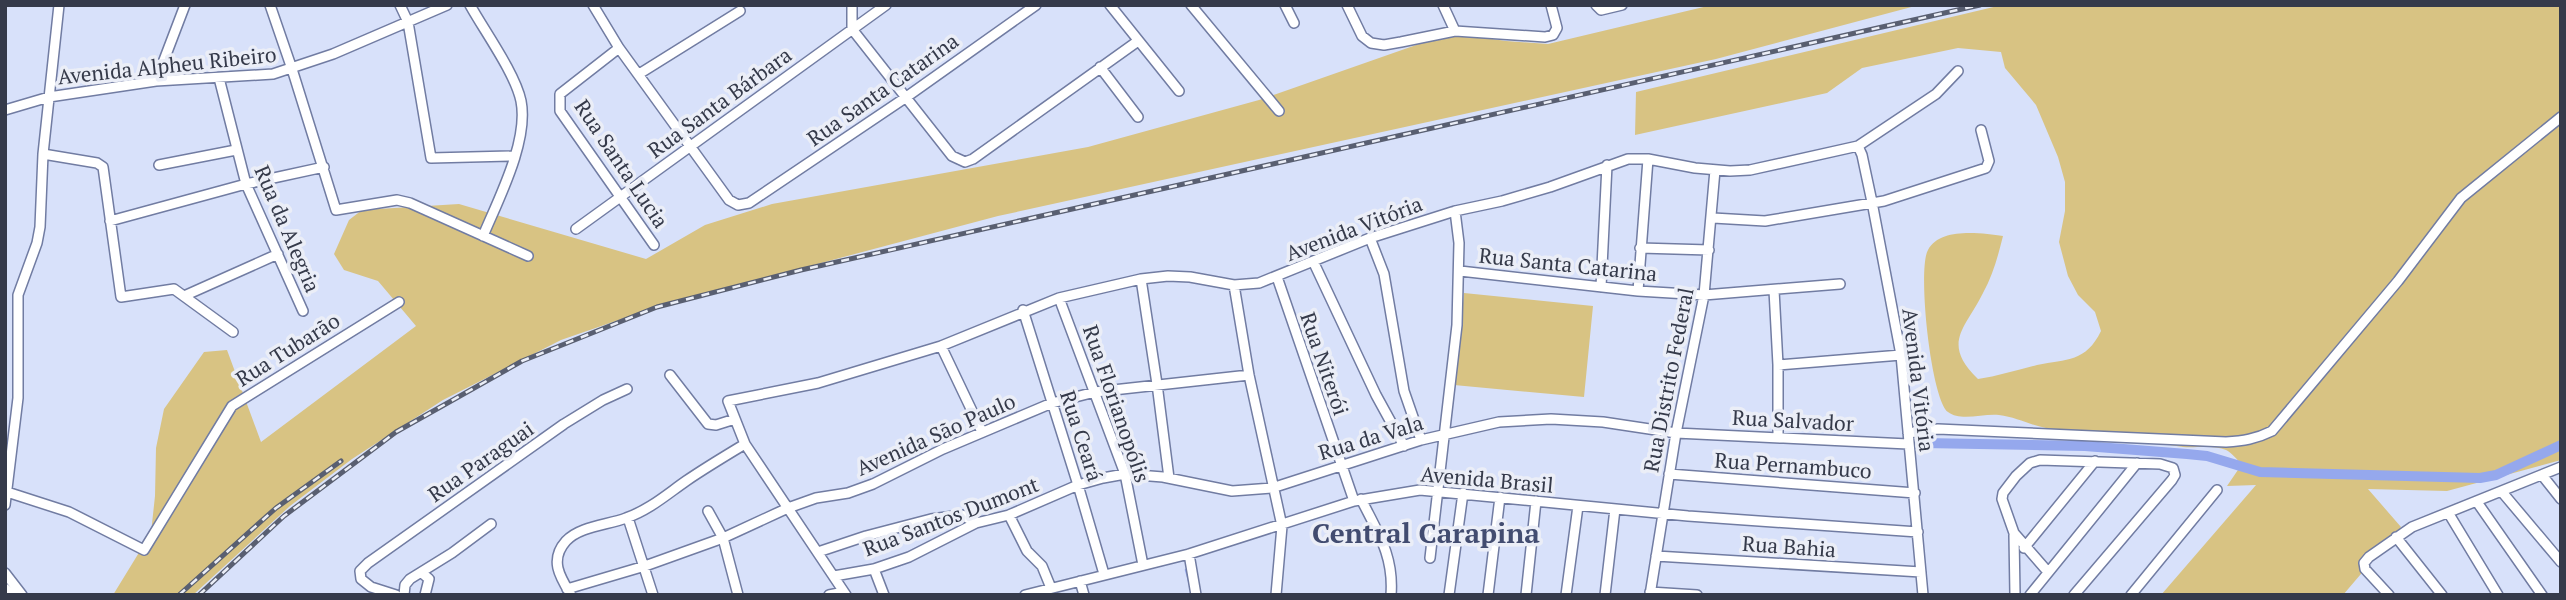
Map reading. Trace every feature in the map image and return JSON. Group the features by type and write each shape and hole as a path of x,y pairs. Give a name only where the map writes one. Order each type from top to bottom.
{"main road":[{"path":"5,590 11,595"}],"street":[{"path":"5,505 18,398 18,295 39,235 43,154 59,5"},
{"path":"156,81 185,5"},
{"path":"270,5 336,210 397,201 410,203 528,256"},
{"path":"400,5 408,22 431,158 515,156"},
{"name":"Avenida Alpheu Ribeiro","path":"5,110 48,97 156,81 274,74 447,5"},
{"path":"470,5 516,85 523,118 515,156 483,236"},
{"path":"593,5 620,48 691,146"},
{"path":"852,5 852,29 952,156 965,162 973,159 1138,41"},
{"name":"Rua Santa Bárbara","path":"576,229 886,5"},
{"name":"Rua Santa Catarina","path":"691,146 729,200 738,205 749,203 905,98 1036,5"},
{"path":"1110,5 1179,91"},
{"path":"1191,5 1279,111"},
{"path":"1285,5 1294,23"},
{"path":"1347,5 1362,36 1371,43 1384,45 1455,31 1535,38 1553,35 1557,23 1551,5"},
{"path":"1443,5 1455,31"},
{"path":"1595,5 1601,10 1622,5"},
{"path":"639,74 740,10"},
{"name":"Rua Santa Lucia","path":"620,48 560,94 560,111 654,245"},
{"path":"1100,67 1138,117"},
{"path":"1858,146 1936,94 1958,71"},
{"name":"Rua da Alegria","path":"219,78 246,184 303,312"},
{"path":"1908,433 1938,429 2226,442 2249,441 2260,437 2272,431 2398,281 2460,198 2561,117"},
{"path":"1713,218 1765,221 1900,197 1986,168 1989,161 1981,130"},
{"name":"Avenida Vitória","path":"735,419 728,401 818,383 941,346 1023,310 1059,298 1141,279 1168,276 1248,285 1277,277 1370,239 1455,211 1550,187 1607,165 1638,158 1715,170 1750,170 1858,146 1872,202 1901,355 1923,595"},
{"path":"159,165 236,150"},
{"path":"43,154 103,166 121,297 174,289 233,331"},
{"path":"1637,291 1648,159"},
{"path":"1601,287 1607,165"},
{"path":"110,220 246,184 324,167"},
{"name":"Rua Distrito Federal","path":"1650,594 1676,433 1704,295 1713,218 1715,170"},
{"path":"1430,558 1457,325 1460,271 1455,211"},
{"path":"1370,239 1384,274 1404,391 1421,440"},
{"path":"1640,248 1709,250"},
{"path":"184,296 278,254"},
{"path":"1313,261 1376,396 1405,446"},
{"name":"Rua Santa Catarina","path":"1460,271 1637,291 1704,295 1840,284"},
{"name":"Rua Niterói","path":"1277,277 1341,466 1388,553 1391,595"},
{"path":"1141,279 1169,478"},
{"path":"1234,285 1249,375 1282,526 1276,595"},
{"path":"1774,290 1778,438"},
{"name":"Rua Florianopólis","path":"1059,298 1125,474 1143,565"},
{"name":"Rua Tubarão","path":"8,492 69,512 145,550 232,406 399,302"},
{"name":"Rua Ceará","path":"1023,310 1104,574"},
{"path":"941,346 982,432"},
{"path":"1778,365 1901,355"},
{"path":"670,375 708,424 716,425 735,419 745,444 845,593 829,595"},
{"name":"Avenida São Paulo","path":"569,592 723,538 788,508 873,484 982,432 1052,403 1095,392 1249,375"},
{"name":"Rua Paraguai","path":"396,595 372,587 361,579 360,571 564,424 627,389"},
{"name":"Rua da Vala","path":"1078,485 1125,474 1169,478 1232,491 1272,488 1445,433 1524,419 1603,422 1676,433"},
{"name":"Rua Salvador","path":"1676,433 1908,444"},
{"path":"569,592 556,561 565,542 584,531 628,518 657,503 686,481 745,444"},
{"path":"2048,572 2024,548 2014,533 2003,506 2003,493 2008,485 2030,463 2052,459 2168,465 2175,472 2172,480 2074,595"},
{"path":"2024,548 2095,461"},
{"path":"2030,595 2137,463"},
{"path":"2389,595 2365,569 2364,563 2369,557 2412,527 2561,467"},
{"name":"Rua Pernambuco","path":"1669,474 1915,493"},
{"path":"2542,475 2561,499"},
{"name":"Rua Santos Dumont","path":"834,576 874,569 909,557 976,523 1009,515 1078,485"},
{"name":"Avenida Brasil","path":"1025,595 1189,554 1357,500 1420,490 1662,514 1918,532"},
{"path":"2131,595 2217,490"},
{"path":"2502,492 2561,562"},
{"path":"1449,595 1463,494"},
{"path":"1488,595 1500,497"},
{"path":"1526,595 1536,501"},
{"path":"2477,502 2542,595"},
{"path":"1566,595 1578,506"},
{"path":"1605,595 1615,509"},
{"path":"708,510 723,538 738,595"},
{"path":"2449,514 2498,595"},
{"path":"818,551 931,519 962,515 976,523"},
{"path":"1009,515 1027,551 1042,566 1051,588"},
{"path":"628,518 653,595"},
{"path":"404,595 405,585 410,579 491,524"},
{"path":"2014,533 2015,595"},
{"path":"2396,537 2442,595"},
{"path":"1189,554 1196,595"},
{"name":"Rua Bahia","path":"1656,556 1921,572"},
{"path":"874,569 884,595"},
{"path":"5,573 22,595"},
{"path":"422,573 429,579 425,595"},
{"path":"1080,581 1084,595"},
{"path":"1650,594 1698,595"}],"shaded area":[{"path":"1712,5 1919,5 1716,59 998,216 659,306 561,340 443,400 352,459 290,506 193,595 113,595 151,533 156,448 164,409 204,352 227,350 261,442 416,326 378,281 344,270 334,254 349,220 362,210 459,204 646,259 705,225 772,204 1088,147 1259,100 1419,44 1464,35 1548,44"},
{"path":"2002,5 2561,5 2561,460 2447,491 2368,489 2401,527 2343,595 2161,595 2256,485 2227,486 2242,464 2232,454 2216,448 2183,447 2063,431 1999,415 1953,415 1942,402 1936,384 1927,333 1925,262 1928,250 1934,243 1951,235 1962,233 2003,236 1990,279 1960,336 1961,355 1978,379 2075,357 2089,349 2101,331 2095,312 2078,295 2068,276 2059,242 2065,211 2065,182 2058,157 2036,105 2005,68 2001,52 1958,48 1862,68 1827,93 1635,135 1636,92"},
{"path":"1464,293 1593,306 1584,397 1454,385"}],"waterway":[{"path":"1924,443 2085,446 2187,454 2207,456 2260,472 2480,478 2496,475 2561,445"},
{"path":"1186,570 1191,588"}],"railway":[{"path":"199,595 284,516 396,432 522,361 657,307 801,270 1980,5"},
{"path":"179,595 276,508 341,461"}],"district":[{"name":"Central Carapina","path":"1426,533"}]}
